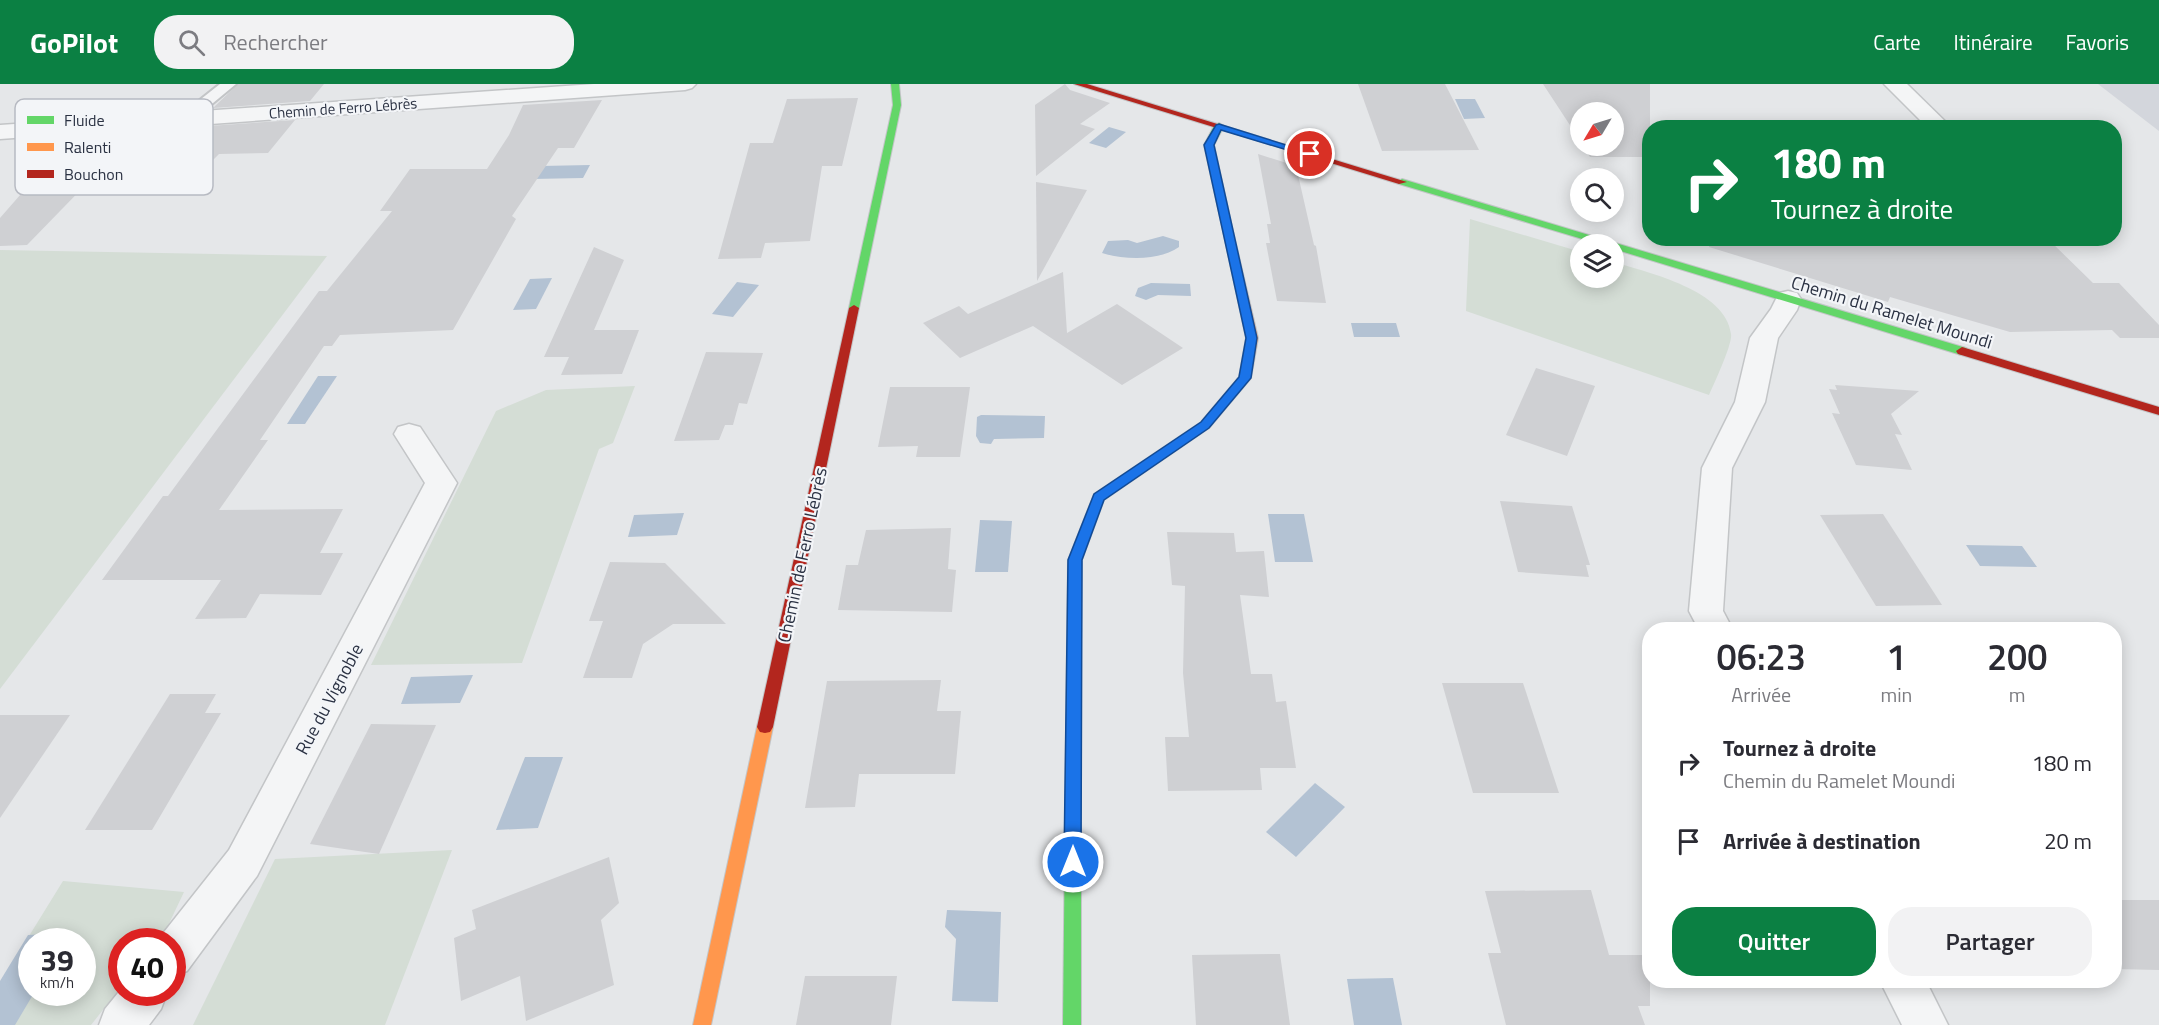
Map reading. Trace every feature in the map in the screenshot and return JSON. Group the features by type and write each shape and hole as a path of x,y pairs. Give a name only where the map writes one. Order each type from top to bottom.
{"street":[{"name":"Chemin de Ferro Lébrès","path":"213,118 685,84"},
{"name":"Chemin de Ferro Lébrès","path":"702,1025 897,105 895,84"},
{"path":"1078,84 1575,234"},
{"path":"1895,84 1933,120"},
{"path":"1072,1025 1075,560 1099,497 1205,425 1245,378 1252,338 1209,145 1219,126"},
{"name":"Chemin de Ferro Lébrès","path":"0,132 15,131"},
{"name":"Chemin du Ramelet Moundi","path":"1624,249 2159,411"},
{"path":"1712,622 1706,611 1717,468 1750,402 1764,338 1784,310 1788,299"},
{"name":"Rue du Vignoble","path":"186,938 243,863 441,483 409,434"},
{"path":"1906,988 1926,1025"},
{"path":"121,1025 135,1006"}],"lane":[{"path":"210,99 229,84"}],"shaded area":[{"path":"2098,84 2159,84 2159,131"},
{"path":"1470,219 1570,249 1570,288 1624,288 1624,265 1684,286 1716,306 1726,319 1731,339 1709,395 1466,311"},
{"path":"0,250 327,256 0,689"},
{"path":"635,386 613,443 599,449 522,663 371,665 496,411 546,390"},
{"path":"452,850 385,1025 193,1025 275,859"},
{"path":"63,881 184,892 167,928 108,928 108,1003 91,1025 0,1025 0,983 18,954 18,1006 96,1006 96,928 34,928"}],"water":[{"path":"1455,99 1475,99 1485,118 1464,119"},
{"path":"1109,127 1126,132 1106,148 1089,143"},
{"path":"590,165 583,178 532,179 541,166"},
{"path":"1163,236 1179,241 1179,247 1162,255 1142,258 1102,253 1108,241 1128,240 1137,243"},
{"path":"552,278 536,309 513,310 530,279"},
{"path":"737,282 759,285 733,317 712,314"},
{"path":"1151,283 1190,284 1191,296 1158,295 1146,300 1135,296 1138,288"},
{"path":"1351,323 1396,323 1400,337 1354,337"},
{"path":"318,376 337,376 305,424 287,424"},
{"path":"981,415 1045,416 1044,438 994,439 991,444 980,443 976,436 977,417"},
{"path":"684,513 677,535 628,537 634,515"},
{"path":"1268,514 1304,514 1313,562 1275,562"},
{"path":"980,520 1012,521 1008,572 975,572"},
{"path":"1966,545 2022,546 2037,567 1980,566"},
{"path":"473,675 460,703 401,704 411,677"},
{"path":"525,757 563,757 538,828 496,830"},
{"path":"1315,783 1345,807 1296,857 1266,832"},
{"path":"947,910 1001,912 998,1002 952,1001 956,939 945,927"},
{"path":"18,951 18,1006 26,1006 15,1025 0,1025 0,981"},
{"path":"1393,978 1402,1025 1354,1025 1347,979"}],"building":[{"path":"238,84 324,84 310,101 213,108"},
{"path":"1065,84 1070,90 1110,103 1080,124 1095,129 1036,176 1035,105"},
{"path":"1358,84 1445,84 1479,150 1382,151"},
{"path":"1543,84 1650,84 1650,120 1642,120 1642,157 1590,157 1624,156 1624,102 1570,102 1570,125"},
{"path":"858,98 842,166 822,166 810,241 765,243 761,258 718,259 750,143 773,143 787,99"},
{"path":"602,100 574,148 558,148 512,216 516,219 453,330 340,335 332,346 324,346 260,440 268,440 219,510 343,509 320,553 343,553 321,595 260,594 246,618 195,619 221,580 102,580 163,496 168,496 319,291 327,291 392,211 380,211 410,169 487,169 509,135 523,105"},
{"path":"295,120 268,153 219,154 213,160 213,126"},
{"path":"1258,154 1296,166 1316,246 1326,303 1277,301 1266,243 1270,243 1267,224 1271,224"},
{"path":"1036,182 1087,190 1037,281"},
{"path":"20,195 76,195 27,245 0,246 0,218"},
{"path":"2055,246 2093,283 2119,283 2159,325 2159,338 2120,338 2112,330 2010,332 1890,297 1888,302 1709,247"},
{"path":"594,247 624,260 594,330 639,330 622,374 561,375 569,357 544,357"},
{"path":"1063,272 1067,333 1117,304 1183,348 1122,385 1033,326 960,358 923,323 959,306 968,314"},
{"path":"706,352 763,353 747,404 739,403 733,425 725,425 719,440 674,441"},
{"path":"1536,368 1595,386 1567,456 1506,435"},
{"path":"1835,385 1919,391 1891,414 1902,435 1895,434 1912,470 1856,465 1832,413 1840,414 1829,389 1837,390"},
{"path":"890,387 970,387 960,457 916,457 918,446 878,447"},
{"path":"1500,501 1572,506 1590,565 1586,565 1589,577 1518,572"},
{"path":"1883,514 1942,605 1876,606 1820,515"},
{"path":"951,528 948,569 956,570 952,612 838,610 846,565 858,565 866,530"},
{"path":"1167,532 1234,533 1236,552 1264,551 1269,597 1240,595 1251,674 1272,674 1276,702 1286,701 1296,768 1260,768 1262,790 1168,791 1165,737 1189,737 1183,673 1185,586 1172,585"},
{"path":"610,562 665,563 726,624 673,624 643,644 632,678 583,678 603,621 589,621"},
{"path":"941,680 937,711 961,711 955,774 859,774 855,807 805,808 827,681"},
{"path":"1442,683 1523,683 1559,793 1473,793"},
{"path":"170,694 216,694 205,713 221,713 152,830 85,830"},
{"path":"0,715 70,715 0,818"},
{"path":"371,724 436,725 379,854 310,844"},
{"path":"609,857 619,903 601,920 614,985 526,1021 520,976 461,1001 454,938 476,929 472,910"},
{"path":"1591,890 1609,955 1642,955 1642,988 1650,988 1650,1006 1638,1006 1645,1025 1506,1025 1488,953 1501,953 1485,891"},
{"path":"2122,900 2159,900 2159,970 2122,969"},
{"path":"1280,954 1290,1025 1196,1025 1192,955"},
{"path":"805,976 897,976 891,1025 796,1025"}],"traffic: fast":[{"path":"854,308 897,105 895,84"},
{"path":"1219,126 1209,145 1228,231"},
{"path":"1402,182 1575,234"},
{"path":"1624,249 1962,351"},
{"path":"1072,1025 1074,640"}],"traffic: slow":[{"path":"1074,640 1075,560 1099,497 1205,425 1245,378 1252,338 1228,231"},
{"path":"702,1025 765,727"}],"traffic: jam":[{"path":"1078,84 1402,182"},
{"path":"765,727 854,308"},
{"path":"1962,351 2159,411"}],"route":[{"path":"1073,862 1075,560 1099,497 1205,425 1245,378 1252,338 1209,145 1219,126 1310,154"}]}
